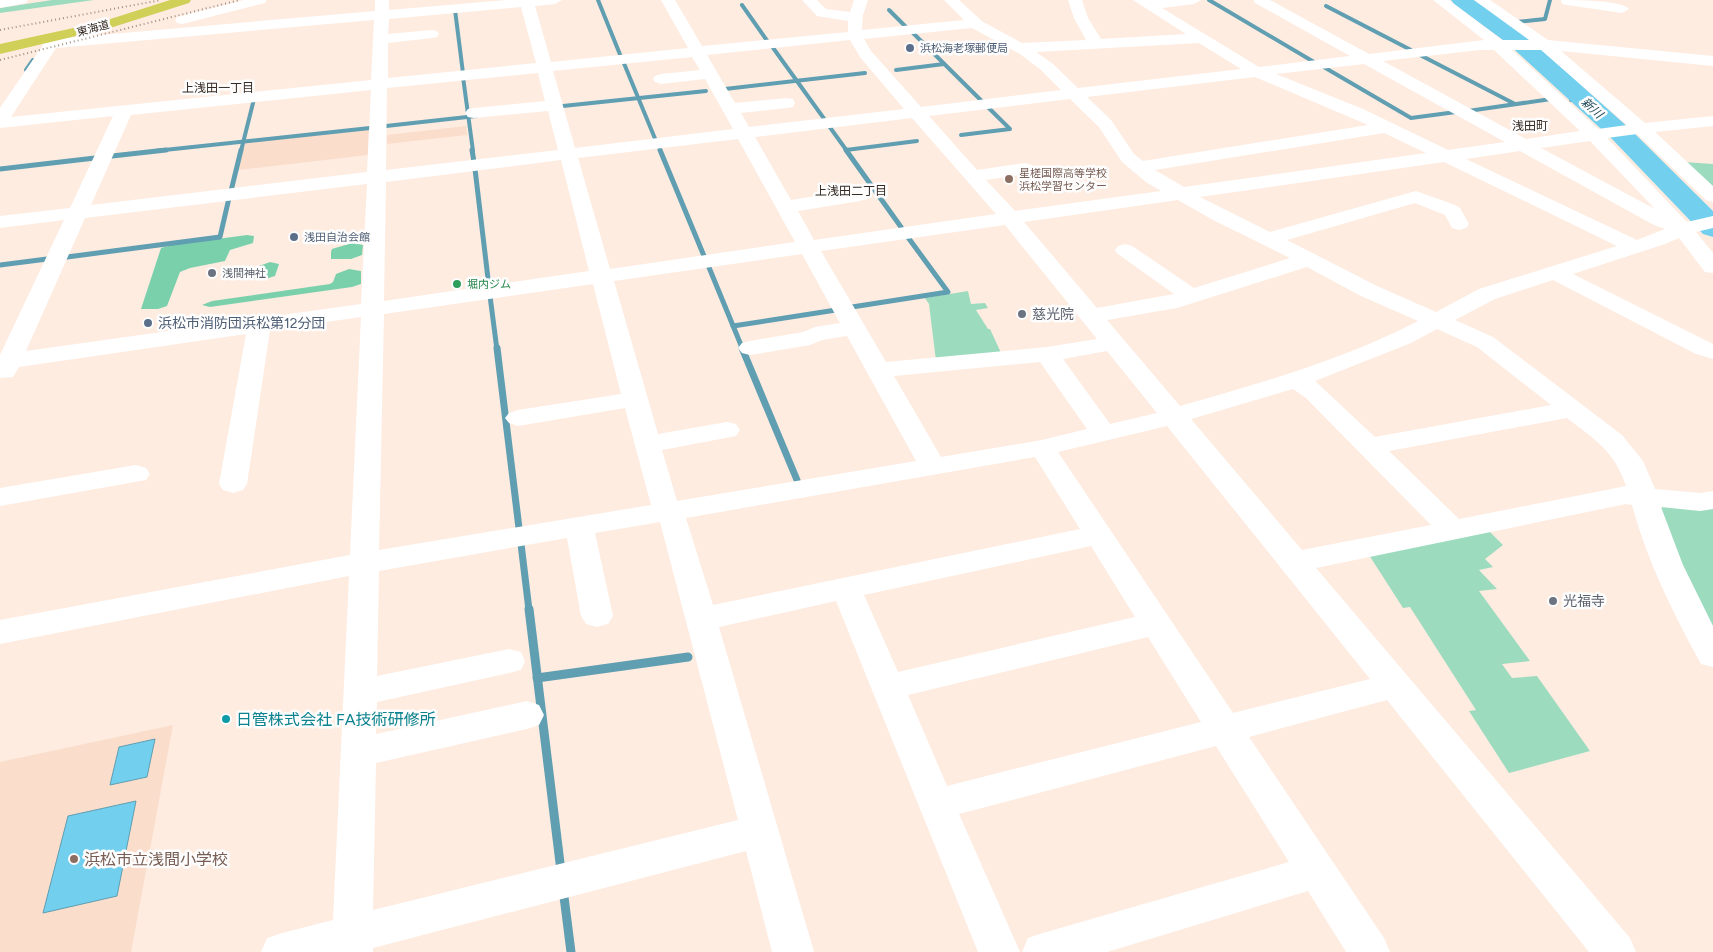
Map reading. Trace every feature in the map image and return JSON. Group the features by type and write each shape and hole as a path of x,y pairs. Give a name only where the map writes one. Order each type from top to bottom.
{"highway":[{"name":"東海道","path":"0,43 96,22 166,0"},
{"name":"東海道","path":"0,48 47,42 124,20 184,0"}],"street":[{"path":"0,4 21,0"},
{"path":"131,37 135,32 260,0"},
{"path":"0,122 47,42 131,37 382,8 555,0"},
{"path":"668,0 933,467"},
{"path":"809,0 822,13 857,17 975,23"},
{"path":"951,0 975,23 1040,61 1076,93 1105,124 1120,148 1138,167 1220,216 1309,259 1369,291 1491,346 1613,441 1627,454 1634,468 1655,534 1672,574 1713,655"},
{"path":"1075,0 1081,18 1096,44"},
{"path":"1144,2 1194,0"},
{"path":"1260,0 1659,220 1686,228"},
{"path":"1440,0 1500,44 1598,135 1686,228 1713,267"},
{"path":"1482,0 1517,22 1713,196"},
{"path":"526,1 663,501 674,520 793,952"},
{"path":"1567,1 1623,4 1614,51"},
{"path":"1144,2 1257,72 1386,126 1635,248"},
{"path":"353,943 382,8"},
{"path":"0,122 697,51 857,17"},
{"path":"857,17 865,54 1009,217 1615,952"},
{"path":"381,39 432,34"},
{"path":"1020,48 1203,38"},
{"path":"0,222 1366,58 1500,44 1542,44 1713,61"},
{"path":"661,79 710,74"},
{"path":"0,97 17,95"},
{"path":"730,109 787,102"},
{"path":"474,113 555,105"},
{"path":"0,380 5,361 78,213 125,110"},
{"path":"5,361 1009,217 1638,129 1713,121"},
{"path":"1138,167 1386,126"},
{"path":"972,176 1025,169"},
{"path":"786,207 860,195"},
{"path":"1269,239 1416,197 1453,212 1459,224"},
{"path":"0,632 364,563 1042,448 1175,416 1297,380 1362,356 1437,321 1488,294 1635,248 1686,228 1713,222"},
{"path":"1161,253 1132,255 1191,296"},
{"path":"1091,316 1169,303 1309,259"},
{"path":"1555,273 1713,352"},
{"path":"233,484 259,325"},
{"path":"750,348 810,338 815,334 854,328"},
{"path":"879,370 1047,354 1114,343"},
{"path":"1047,354 1103,433"},
{"path":"1297,380 1315,393 1453,530"},
{"path":"518,418 635,399"},
{"path":"1369,446 1572,409"},
{"path":"648,444 726,430"},
{"path":"1042,448 1369,952"},
{"path":"0,496 136,474"},
{"path":"1295,562 1626,495 1642,495 1700,502 1713,500"},
{"path":"579,526 597,616"},
{"path":"701,619 1098,535"},
{"path":"846,588 999,952"},
{"path":"887,686 1156,624"},
{"path":"361,692 509,661"},
{"path":"937,804 1396,685"},
{"path":"359,752 527,714"},
{"path":"282,952 353,943 559,882 760,831"},
{"path":"1043,952 1317,871"}],"shaded area":[{"path":"466,126 467,135 387,144 387,135"},
{"path":"369,129 368,155 238,170 245,142"},
{"name":"浜松市立浅間小学校","path":"173,725 131,952 0,952 0,762"}],"green space":[{"path":"52,0 94,0 0,13 0,8"},
{"path":"1683,162 1713,164 1713,190"},
{"path":"247,235 254,236 253,243 230,250 225,261 190,268 180,272 167,306 158,309 141,309 161,248"},
{"path":"352,243 363,245 362,255 351,259 331,259 332,249"},
{"path":"270,262 279,264 275,276 262,280 253,278 259,266"},
{"path":"349,269 361,271 361,284 352,287 210,307 202,305 212,301 330,284 333,282 336,274"},
{"path":"968,291 971,304 985,303 988,308 976,310 988,329 990,329 1002,355 936,361 929,304 925,298"},
{"path":"1665,505 1713,506 1713,633 1658,511"},
{"path":"1489,531 1503,545 1485,559 1493,567 1479,570 1497,589 1479,591 1530,661 1502,664 1512,678 1537,676 1590,751 1509,773 1469,711 1476,710 1410,607 1403,608 1369,555"}],"water":[{"path":"155,739 147,777 110,785 119,747"},
{"path":"136,801 117,896 43,913 68,816"}],"waterway":[{"path":"598,0 621,57"},
{"path":"1209,0 1314,62"},
{"name":"新川","path":"1461,0 1515,38 1621,134 1713,228"},
{"path":"1496,24 1545,19 1550,0"},
{"path":"742,5 768,42"},
{"path":"1326,6 1411,50"},
{"path":"455,10 463,73"},
{"path":"889,10 907,28"},
{"path":"911,31 1010,129 961,135"},
{"path":"771,45 797,81"},
{"path":"1420,55 1515,104"},
{"path":"26,70 33,60"},
{"path":"623,61 638,98"},
{"path":"896,70 944,64"},
{"path":"1322,66 1411,118 1456,112"},
{"path":"797,81 865,73"},
{"path":"463,77 468,117"},
{"path":"725,89 797,81"},
{"path":"797,81 825,120"},
{"path":"638,98 706,91"},
{"path":"563,106 638,98"},
{"path":"638,98 656,141"},
{"path":"243,142 254,99"},
{"path":"1468,111 1551,99"},
{"path":"1571,100 1583,100"},
{"path":"468,117 476,116"},
{"path":"386,126 468,117"},
{"path":"468,117 473,151"},
{"path":"829,126 846,150"},
{"path":"243,142 370,128"},
{"path":"846,150 917,141"},
{"path":"155,151 243,142"},
{"path":"241,151 243,142"},
{"path":"112,156 166,150"},
{"path":"231,191 241,150"},
{"path":"472,150 474,162"},
{"path":"660,150 704,256"},
{"path":"846,150 901,227"},
{"path":"0,169 95,158"},
{"path":"475,169 489,287"},
{"path":"67,257 220,237 229,198"},
{"path":"852,307 948,292 907,236"},
{"path":"0,265 47,259"},
{"path":"708,265 733,326"},
{"path":"490,296 497,350"},
{"path":"733,326 836,310"},
{"path":"733,326 743,350"},
{"path":"497,348 519,528"},
{"path":"742,348 797,480"},
{"path":"521,544 529,610"},
{"path":"529,609 537,678"},
{"path":"537,678 688,657"},
{"path":"537,678 561,871"},
{"path":"563,889 571,952"}],"railway":[{"path":"0,30 161,0"},
{"path":"0,60 240,0"}],"place":[{"name":"浜松海老塚郵便局","path":"910,48"},
{"name":"星槎国際高等学校 浜松学習センター","path":"1009,179"},
{"name":"浅田自治会館","path":"294,237"},
{"name":"浅間神社","path":"212,273"},
{"name":"堀内ジム","path":"457,284"},
{"name":"慈光院","path":"1022,314"},
{"name":"浜松市消防団浜松第12分団","path":"148,323"},
{"name":"光福寺","path":"1553,601"},
{"name":"日管株式会社 FA技術研修所","path":"226,719"},
{"name":"浜松市立浅間小学校","path":"74,859"}],"district":[{"name":"上浅田一丁目","path":"218,88"},
{"name":"浅田町","path":"1530,126"},
{"name":"上浅田二丁目","path":"851,191"}]}
